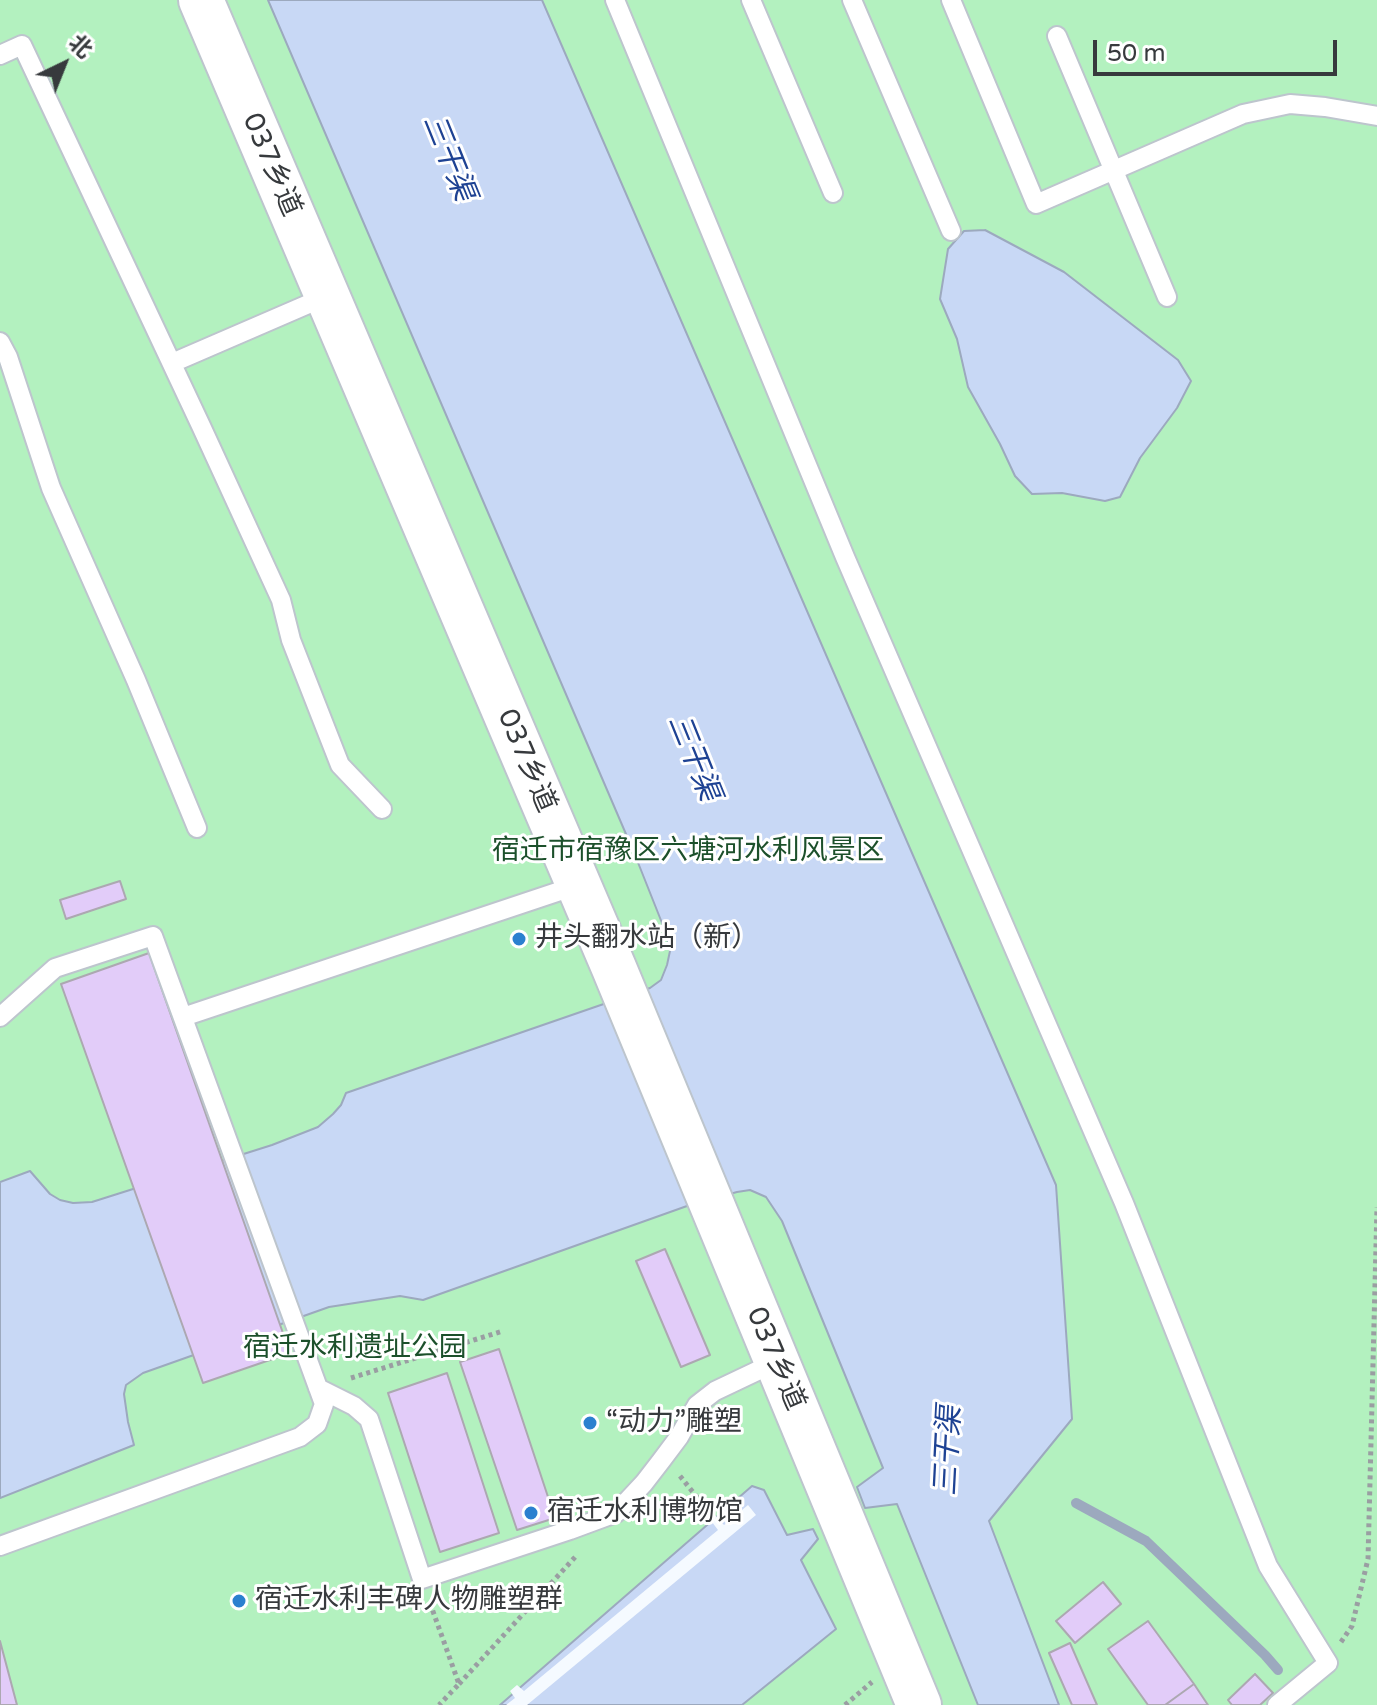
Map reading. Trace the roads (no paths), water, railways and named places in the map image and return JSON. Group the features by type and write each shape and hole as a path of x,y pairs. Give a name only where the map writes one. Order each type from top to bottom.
{"street":[{"name":"037乡道","path":"201,0 614,968 919,1705"}],"lane":[{"path":"615,0 838,543 1124,1203 1268,1566 1328,1663 1277,1705"},
{"path":"751,0 833,193"},
{"path":"852,0 951,231"},
{"path":"951,0 1036,204 1243,114 1290,104 1377,116"},
{"path":"1057,36 1167,297"},
{"path":"0,55 22,45 281,600 291,640 340,765 382,809"},
{"path":"172,363 327,296"},
{"path":"0,342 8,357 51,488 197,828"},
{"path":"183,1017 578,885"},
{"path":"0,1017 55,968 153,936 324,1404 317,1424 300,1437 0,1546"},
{"path":"318,1388 354,1406 369,1419 422,1579 616,1513 665,1456 697,1405 715,1391 776,1362"}],"water":[{"name":"三干渠","path":"268,0 542,0 1056,1185 1072,1419 989,1521 1059,1705 978,1705 897,1504 865,1508 857,1487 883,1468 782,1221 766,1197 750,1190 687,1206 423,1300 400,1296 329,1307 143,1373 126,1385 124,1394 134,1445 0,1498 0,1182 30,1171 50,1194 60,1200 92,1202 272,1145 318,1127 341,1105 346,1093 650,988 661,980 670,951 666,933 635,855"},
{"path":"985,230 1064,272 1178,360 1191,381 1177,408 1140,458 1120,497 1105,501 1062,493 1032,494 1015,476 968,387 957,339 940,299 948,249 964,231"},
{"path":"752,1486 764,1490 787,1535 813,1529 818,1539 801,1560 836,1629 742,1705 500,1705"}],"waterway":[{"path":"1076,1503 1146,1541 1278,1670"}],"place":[{"name":"井头翻水站（新）","path":"519,939"},
{"name":"“动力”雕塑","path":"590,1423"},
{"name":"宿迁水利博物馆","path":"531,1513"},
{"name":"宿迁水利丰碑人物雕塑群","path":"239,1601"}],"park label":[{"name":"宿迁市宿豫区六塘河水利风景区","path":"688,852"},
{"name":"宿迁水利遗址公园","path":"355,1349"}]}
